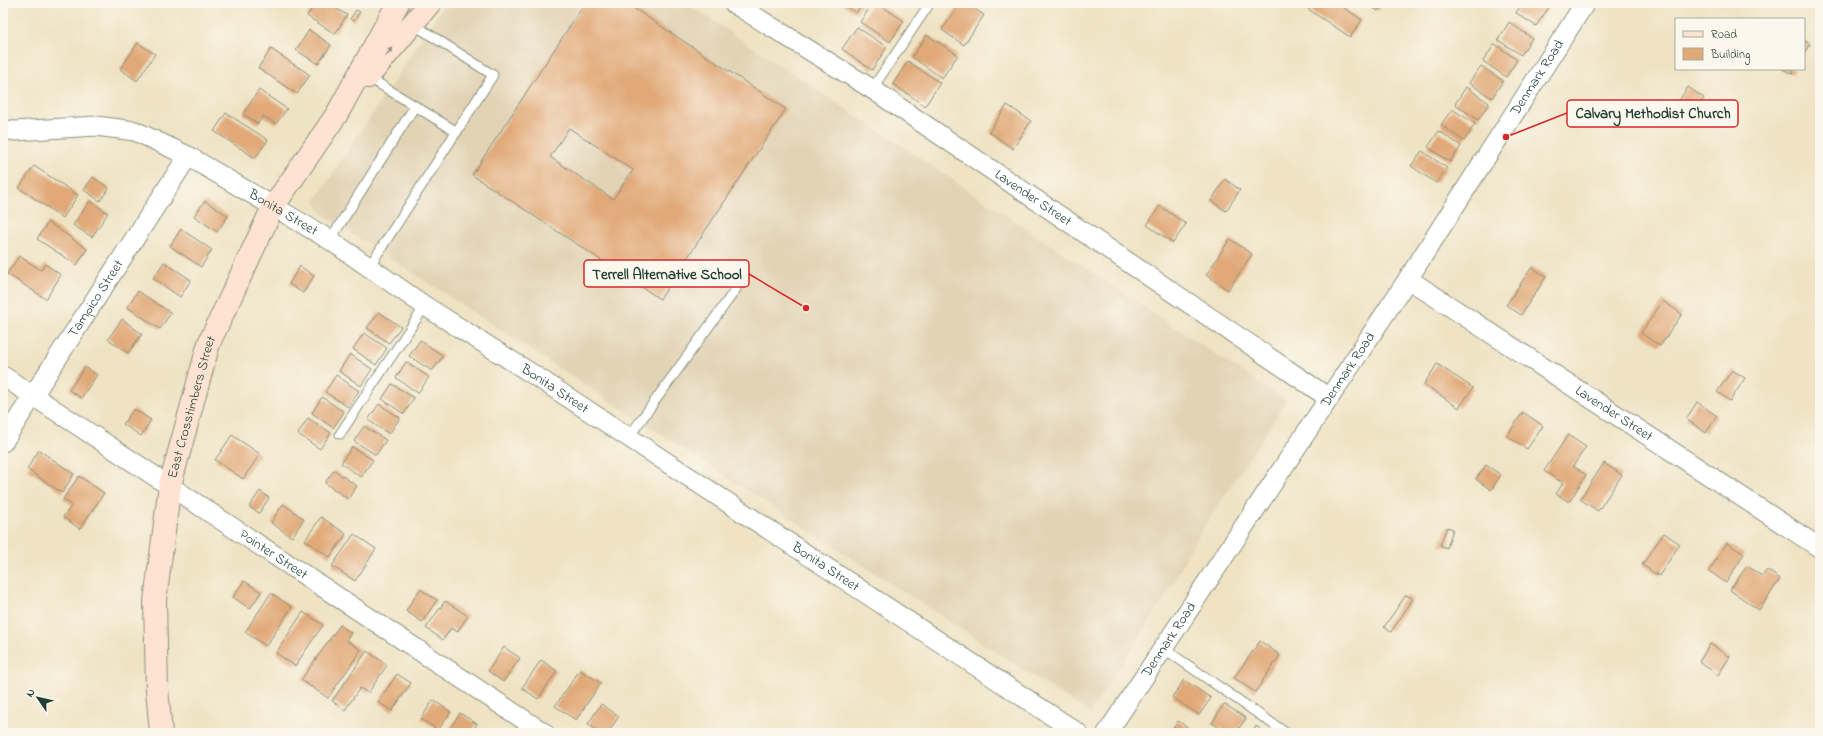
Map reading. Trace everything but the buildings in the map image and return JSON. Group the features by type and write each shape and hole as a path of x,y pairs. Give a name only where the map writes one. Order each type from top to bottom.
{"main road":[{"name":"East Crosstimbers Street","path":"337,114 398,3"},
{"name":"East Crosstimbers Street","path":"161,733 157,689 155,601 170,485 209,342 273,207 337,114 430,3"}],"street":[{"name":"Lavender Street","path":"733,3 872,89 1329,398"},
{"name":"Denmark Road","path":"1106,733 1408,279 1585,3"},
{"name":"Bonita Street","path":"3,129 15,131 96,126 135,131 188,156 330,240 425,306 1078,733"},
{"name":"Tampico Street","path":"3,442 188,156"},
{"name":"Lavender Street","path":"1408,279 1820,548"},
{"name":"Pointer Street","path":"3,376 544,733"}],"lane":[{"path":"872,89 930,3"},
{"path":"370,267 493,76 413,24"},
{"path":"368,77 457,132"},
{"path":"330,240 415,106"},
{"path":"628,438 736,289"},
{"path":"340,434 425,306"},
{"path":"1163,648 1286,733"}],"shaded area":[{"path":"445,3 686,3 1286,401 1190,549 1166,596 1090,713 322,214 315,201"}],"place":[{"name":"Calvary Methodist Church","path":"1506,137"},
{"name":"Terrell Alternative School","path":"806,308"}]}
